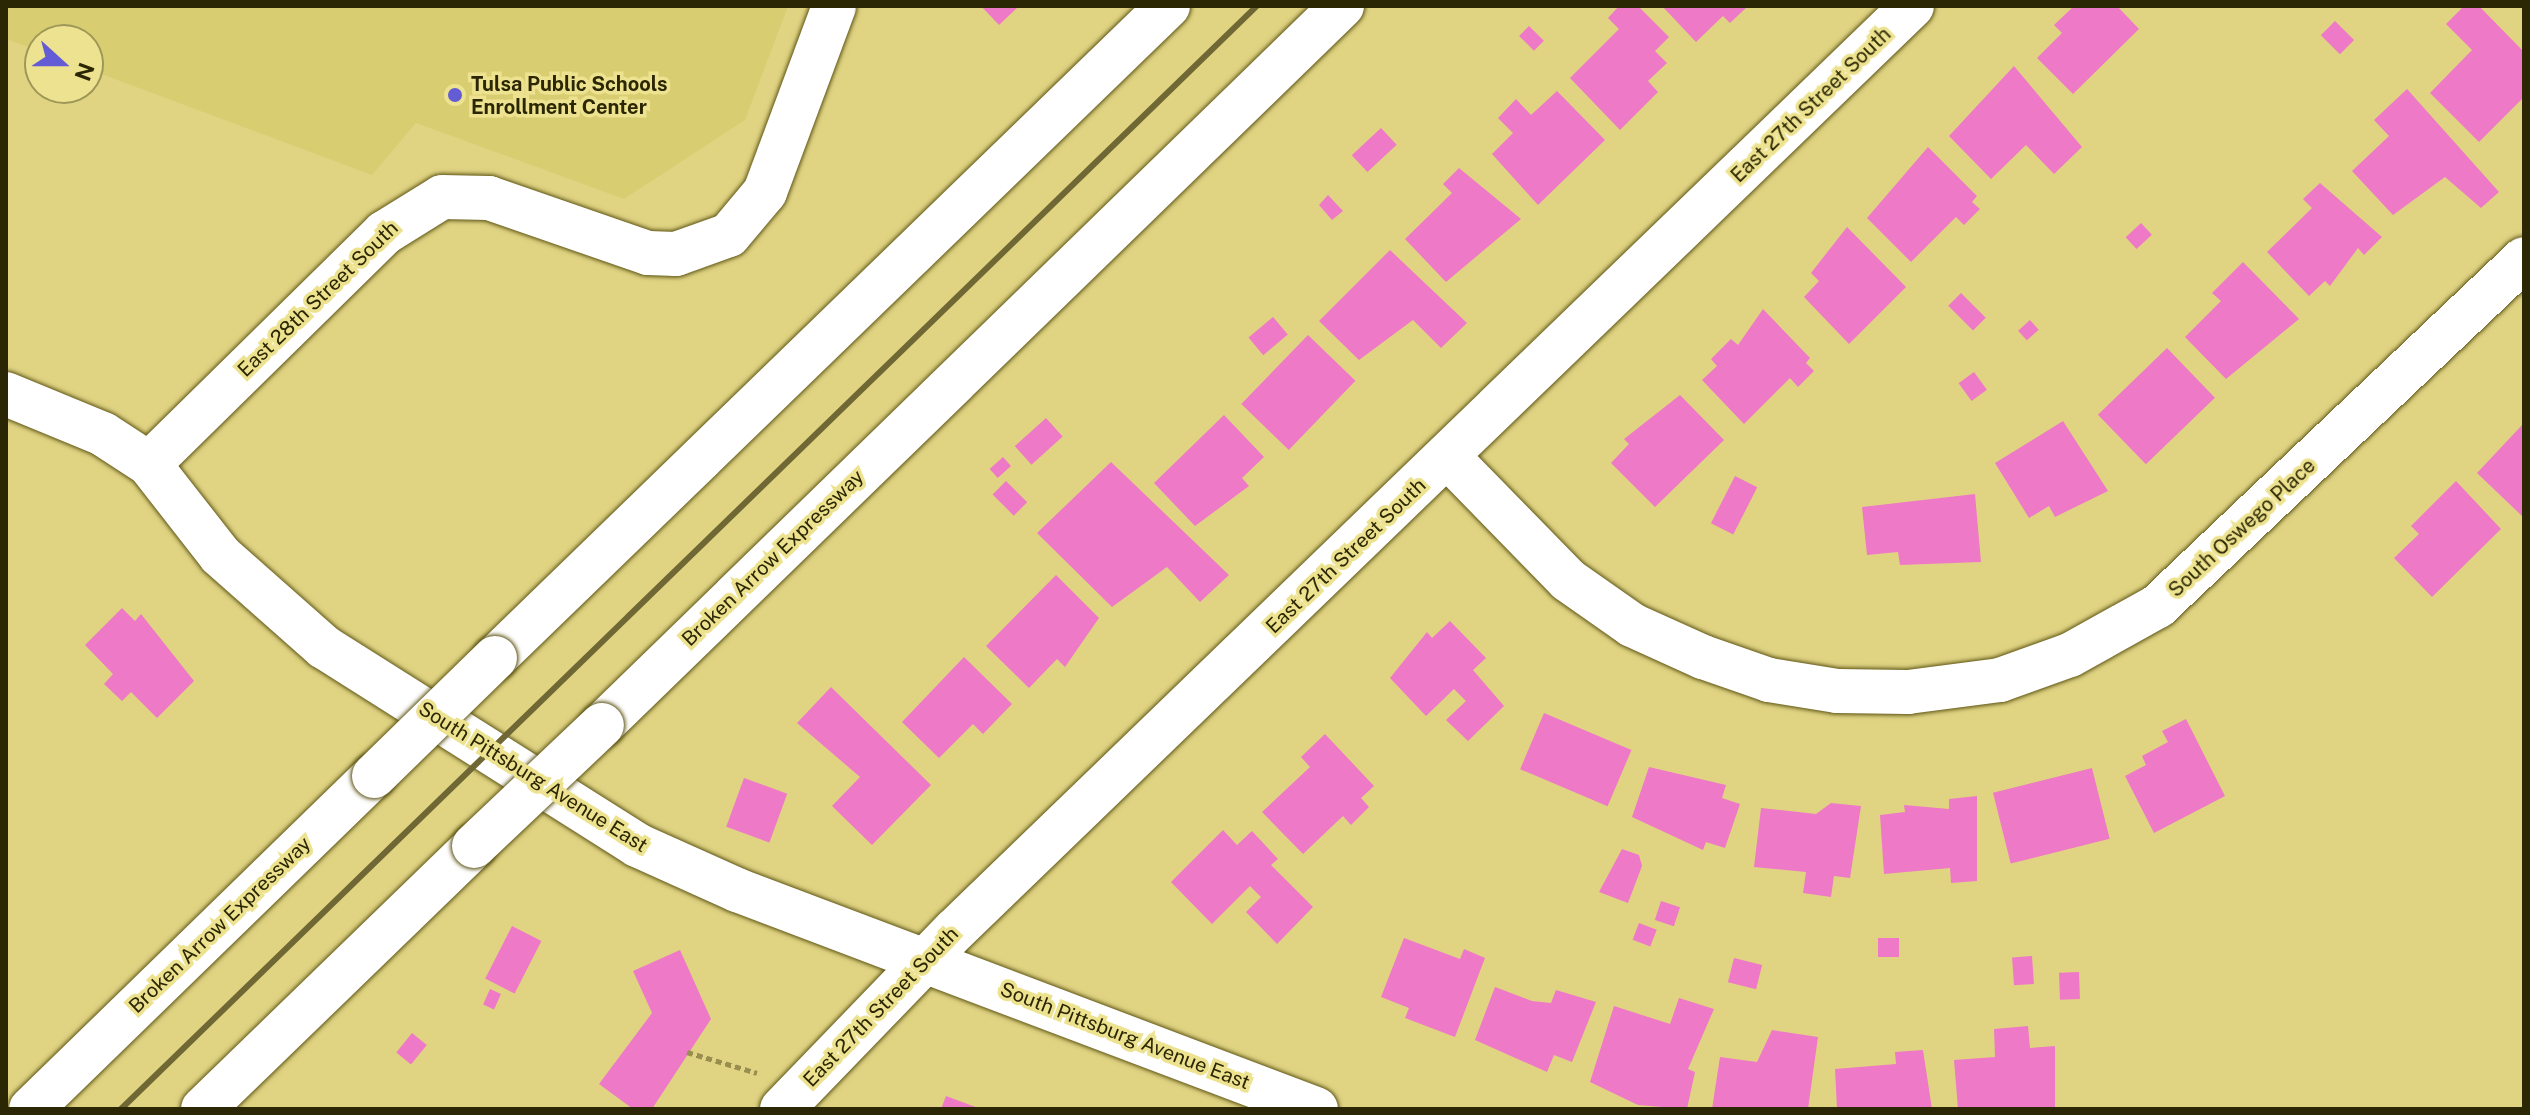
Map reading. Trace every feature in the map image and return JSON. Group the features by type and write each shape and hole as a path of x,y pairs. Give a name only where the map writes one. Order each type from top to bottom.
{"main road":[{"name":"East 28th Street South","path":"149,464 384,233 442,197 489,198 648,253 676,254 729,235 765,192 834,6"},
{"name":"Broken Arrow Expressway","path":"31,1109 1168,6"},
{"name":"Broken Arrow Expressway","path":"203,1109 1342,6"},
{"name":"East 27th Street South","path":"790,1101 924,960 1449,458 1912,6"},
{"name":"South Oswego Place","path":"1449,458 1568,580 1632,625 1703,657 1769,680 1837,691 1908,692 2000,680 2070,655 2158,606 2524,259"},
{"name":"South Pittsburg Avenue East","path":"6,394 103,434 149,464 220,555 324,647 637,845 924,960 1316,1109"}],"path":[{"path":"687,1052 745,1068 790,1101"}],"shaded area":[{"name":"Tulsa Public Schools Enrollment Center","path":"6,6 788,6 745,120 624,199 416,123 372,175 104,75 104,24 24,24 24,45 6,39"}],"building":[{"path":"981,6 1019,6 999,25"},
{"path":"1619,6 1638,6 1669,37 1655,51 1667,63 1648,81 1658,92 1620,130 1570,78 1619,29 1608,18"},
{"path":"1662,6 1748,6 1730,23 1723,16 1696,42"},
{"path":"2074,6 2117,6 2139,29 2073,94 2037,58 2062,33 2054,25"},
{"path":"2464,6 2479,6 2524,52 2524,97 2479,142 2430,93 2472,50 2446,24"},
{"path":"2335,21 2354,40 2340,54 2321,35"},
{"path":"1529,26 1544,41 1534,51 1519,36"},
{"path":"2014,66 2082,147 2054,174 2026,145 1991,179 1949,136"},
{"path":"2407,89 2499,192 2481,208 2445,177 2393,215 2352,171 2389,136 2374,120"},
{"path":"1557,91 1605,140 1538,205 1492,154 1513,133 1498,118 1516,99 1531,115"},
{"path":"1381,128 1397,145 1367,172 1352,155"},
{"path":"1928,147 1977,196 1972,202 1980,209 1964,225 1956,217 1911,262 1867,218"},
{"path":"1459,168 1521,219 1446,282 1405,239 1452,193 1443,184"},
{"path":"2320,183 2382,237 2364,255 2358,248 2330,286 2325,281 2309,296 2267,252 2312,208 2303,199"},
{"path":"1328,195 1343,211 1332,220 1319,205"},
{"path":"2141,223 2152,235 2137,249 2126,237"},
{"path":"1847,227 1906,287 1849,344 1804,297 1819,281 1811,273"},
{"path":"1390,250 1467,323 1441,348 1413,320 1359,360 1319,321"},
{"path":"2243,262 2299,319 2226,379 2185,337 2221,301 2212,293"},
{"path":"1961,293 1986,318 1973,330 1948,306"},
{"path":"1763,309 1810,358 1806,363 1814,371 1798,387 1790,378 1744,424 1702,380 1717,366 1711,359 1731,339 1738,345"},
{"path":"1273,317 1288,335 1263,355 1248,338"},
{"path":"2030,320 2039,330 2027,340 2018,331"},
{"path":"1308,335 1355,381 1289,450 1241,404"},
{"path":"2167,348 2215,398 2146,464 2098,415"},
{"path":"1974,372 1987,390 1972,401 1959,383"},
{"path":"1680,395 1724,440 1655,507 1611,463 1629,444 1624,439"},
{"path":"1224,415 1264,457 1242,478 1249,486 1195,526 1154,483"},
{"path":"1046,418 1063,437 1032,465 1015,446"},
{"path":"2063,421 2108,491 2055,517 2049,506 2029,518 1995,463"},
{"path":"2524,423 2524,514 2522,516 2477,473"},
{"path":"1003,457 1011,466 998,478 990,469"},
{"path":"1111,462 1229,575 1200,602 1167,567 1112,607 1037,533"},
{"path":"1735,476 1757,487 1733,535 1711,523"},
{"path":"1006,481 1027,502 1014,516 993,494"},
{"path":"2456,481 2501,529 2432,597 2394,558 2419,534 2411,526"},
{"path":"1975,494 1981,562 1900,565 1898,552 1867,555 1862,507"},
{"path":"1056,575 1099,618 1065,667 1057,659 1029,688 986,646"},
{"path":"122,608 135,621 141,614 194,681 157,718 131,692 122,701 104,684 113,674 85,645"},
{"path":"1450,621 1486,658 1473,670 1504,706 1468,741 1446,720 1466,701 1454,689 1426,716 1390,678 1427,632 1432,638"},
{"path":"964,657 1012,704 983,734 973,724 939,758 902,722"},
{"path":"831,687 931,785 872,845 832,806 860,777 797,723"},
{"path":"1544,713 1631,750 1608,806 1520,769"},
{"path":"2186,719 2225,796 2154,833 2125,776 2146,765 2142,756 2168,742 2162,731"},
{"path":"1325,734 1374,786 1361,798 1369,807 1351,825 1343,816 1303,854 1262,812 1310,767 1301,757"},
{"path":"1649,767 1726,785 1722,798 1740,804 1725,848 1706,842 1703,850 1632,817"},
{"path":"2092,768 2110,839 2011,864 1993,793"},
{"path":"744,778 787,794 769,843 726,827"},
{"path":"1977,796 1977,881 1951,883 1950,868 1884,874 1880,815 1905,812 1904,805 1949,809 1949,799"},
{"path":"1831,803 1861,806 1850,878 1834,876 1831,897 1803,893 1806,872 1754,867 1761,808 1816,814"},
{"path":"1223,830 1237,845 1252,831 1278,859 1271,865 1313,907 1277,944 1246,912 1261,897 1250,886 1212,924 1171,882"},
{"path":"1622,849 1639,855 1642,866 1628,903 1599,892"},
{"path":"1661,901 1680,907 1674,926 1655,920"},
{"path":"1639,923 1657,930 1650,947 1633,940"},
{"path":"512,926 541,941 515,994 485,979"},
{"path":"1404,938 1460,959 1464,949 1485,958 1455,1037 1405,1018 1409,1008 1381,997"},
{"path":"1878,938 1899,938 1899,957 1878,957"},
{"path":"680,950 711,1019 652,1109 633,1109 599,1084 652,1013 633,971"},
{"path":"2032,956 2034,984 2014,985 2012,957"},
{"path":"1734,958 1762,965 1756,989 1728,982"},
{"path":"2079,972 2080,999 2060,1000 2059,973"},
{"path":"1495,987 1532,1001 1551,1003 1556,990 1596,1002 1572,1062 1554,1055 1547,1072 1475,1040"},
{"path":"490,989 501,994 494,1009 483,1005"},
{"path":"1679,998 1714,1009 1688,1069 1695,1072 1687,1109 1638,1105 1590,1082 1614,1006 1670,1024"},
{"path":"2028,1026 2030,1048 2055,1046 2055,1109 1958,1109 1954,1060 1995,1057 1994,1029"},
{"path":"1772,1030 1818,1037 1808,1109 1712,1109 1720,1057 1757,1062"},
{"path":"412,1033 427,1045 411,1064 396,1052"},
{"path":"1923,1050 1932,1109 1837,1109 1835,1069 1896,1064 1895,1052"},
{"path":"946,1096 981,1109 941,1109"}],"railway":[{"path":"121,1109 1257,6"}],"place":[{"name":"Tulsa Public Schools Enrollment Center","path":"455,95"}]}
